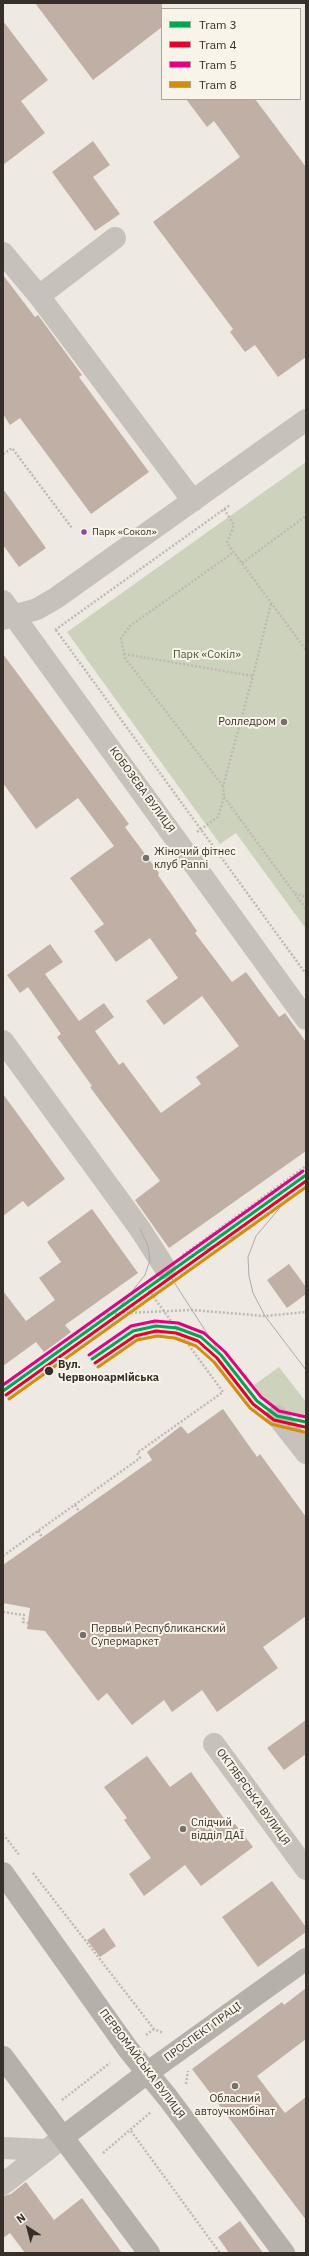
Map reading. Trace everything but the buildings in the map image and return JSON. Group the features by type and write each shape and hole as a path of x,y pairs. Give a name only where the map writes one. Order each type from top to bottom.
{"main road":[{"name":"ПЕРВОМАЙСЬКА ВУЛИЦЯ","path":"3,1873 128,2049 146,2073 168,2098 284,2253"},
{"name":"ПРОСПЕКТ ПРАЦІ","path":"55,2143 146,2073 306,1958"},
{"path":"3,2057 45,2113 55,2143 85,2166 149,2253"}],"street":[{"path":"39,296 114,238"},
{"path":"3,253 39,296 193,501"},
{"path":"6,612 36,609 56,598 306,420"},
{"name":"КОБОЗЄВА ВУЛИЦЯ","path":"6,612 179,841 306,1019"},
{"path":"3,1041 140,1229 164,1268"},
{"path":"277,1416 306,1454"},
{"name":"ОКТЯБРСЬКА ВУЛИЦЯ","path":"214,1744 306,1869"},
{"path":"3,2148 55,2143"},
{"path":"3,2184 55,2143"}],"path":[{"path":"3,454 12,448 72,528"},
{"path":"224,509 234,525 227,543 306,650"},
{"path":"242,563 306,516"},
{"path":"223,786 125,658 121,638 130,626 234,552"},
{"path":"179,841 202,830 218,818 224,797 223,786 271,603"},
{"path":"56,630 306,974"},
{"path":"124,654 253,676"},
{"path":"224,797 306,909"},
{"path":"294,892 306,897"},
{"path":"3,1556 140,1458 137,1453 223,1392 144,1284"},
{"path":"102,1314 192,1310 265,1316 306,1312"},
{"path":"75,1505 79,1511"},
{"path":"38,1531 42,1537"},
{"path":"3,1612 24,1615 23,1622 28,1623"},
{"path":"45,2113 154,2029"},
{"path":"85,2166 186,2084"},
{"path":"130,2131 220,2253"}],"green space":[{"name":"Парк «Сокіл»","path":"306,462 306,929 236,833 220,844 67,632"},
{"path":"279,1367 306,1402 306,1417 280,1410 263,1397 254,1385"}],"tram line":[{"name":"5","path":"3,1385 303,1171"},
{"name":"3","path":"3,1391 306,1175"},
{"name":"4","path":"6,1395 306,1181"},
{"name":"8","path":"9,1399 306,1187"},
{"path":"189,1257 235,1236 306,1188"},
{"path":"283,1204 256,1236 248,1257 249,1276 253,1293 265,1316 306,1370"},
{"path":"119,1308 145,1275 150,1260 148,1246 140,1229"},
{"path":"165,1268 221,1355"},
{"name":"5","path":"89,1355 131,1326 155,1321 178,1323 204,1333 225,1352 261,1397 279,1411 306,1417"},
{"name":"3","path":"92,1359 133,1331 156,1326 177,1328 201,1337 221,1355 257,1401 277,1416 306,1422"},
{"name":"4","path":"95,1363 135,1336 156,1331 176,1333 198,1341 217,1358 253,1404 274,1420 305,1427"},
{"name":"8","path":"98,1367 137,1340 157,1336 175,1338 196,1346 214,1362 250,1408 271,1424 304,1432"}],"place":[{"name":"Парк «Сокол»","path":"84,532"},
{"name":"Ролледром","path":"284,722"},
{"name":"Жіночий фітнес клуб Panni","path":"146,858"},
{"name":"Вул. Червоноармійська","path":"49,1371"},
{"name":"Первый Республиканский Супермаркет","path":"83,1635"},
{"name":"Слідчий відділ ДАЇ","path":"183,1829"},
{"name":"Обласний автоучкомбінат","path":"235,2086"}]}
